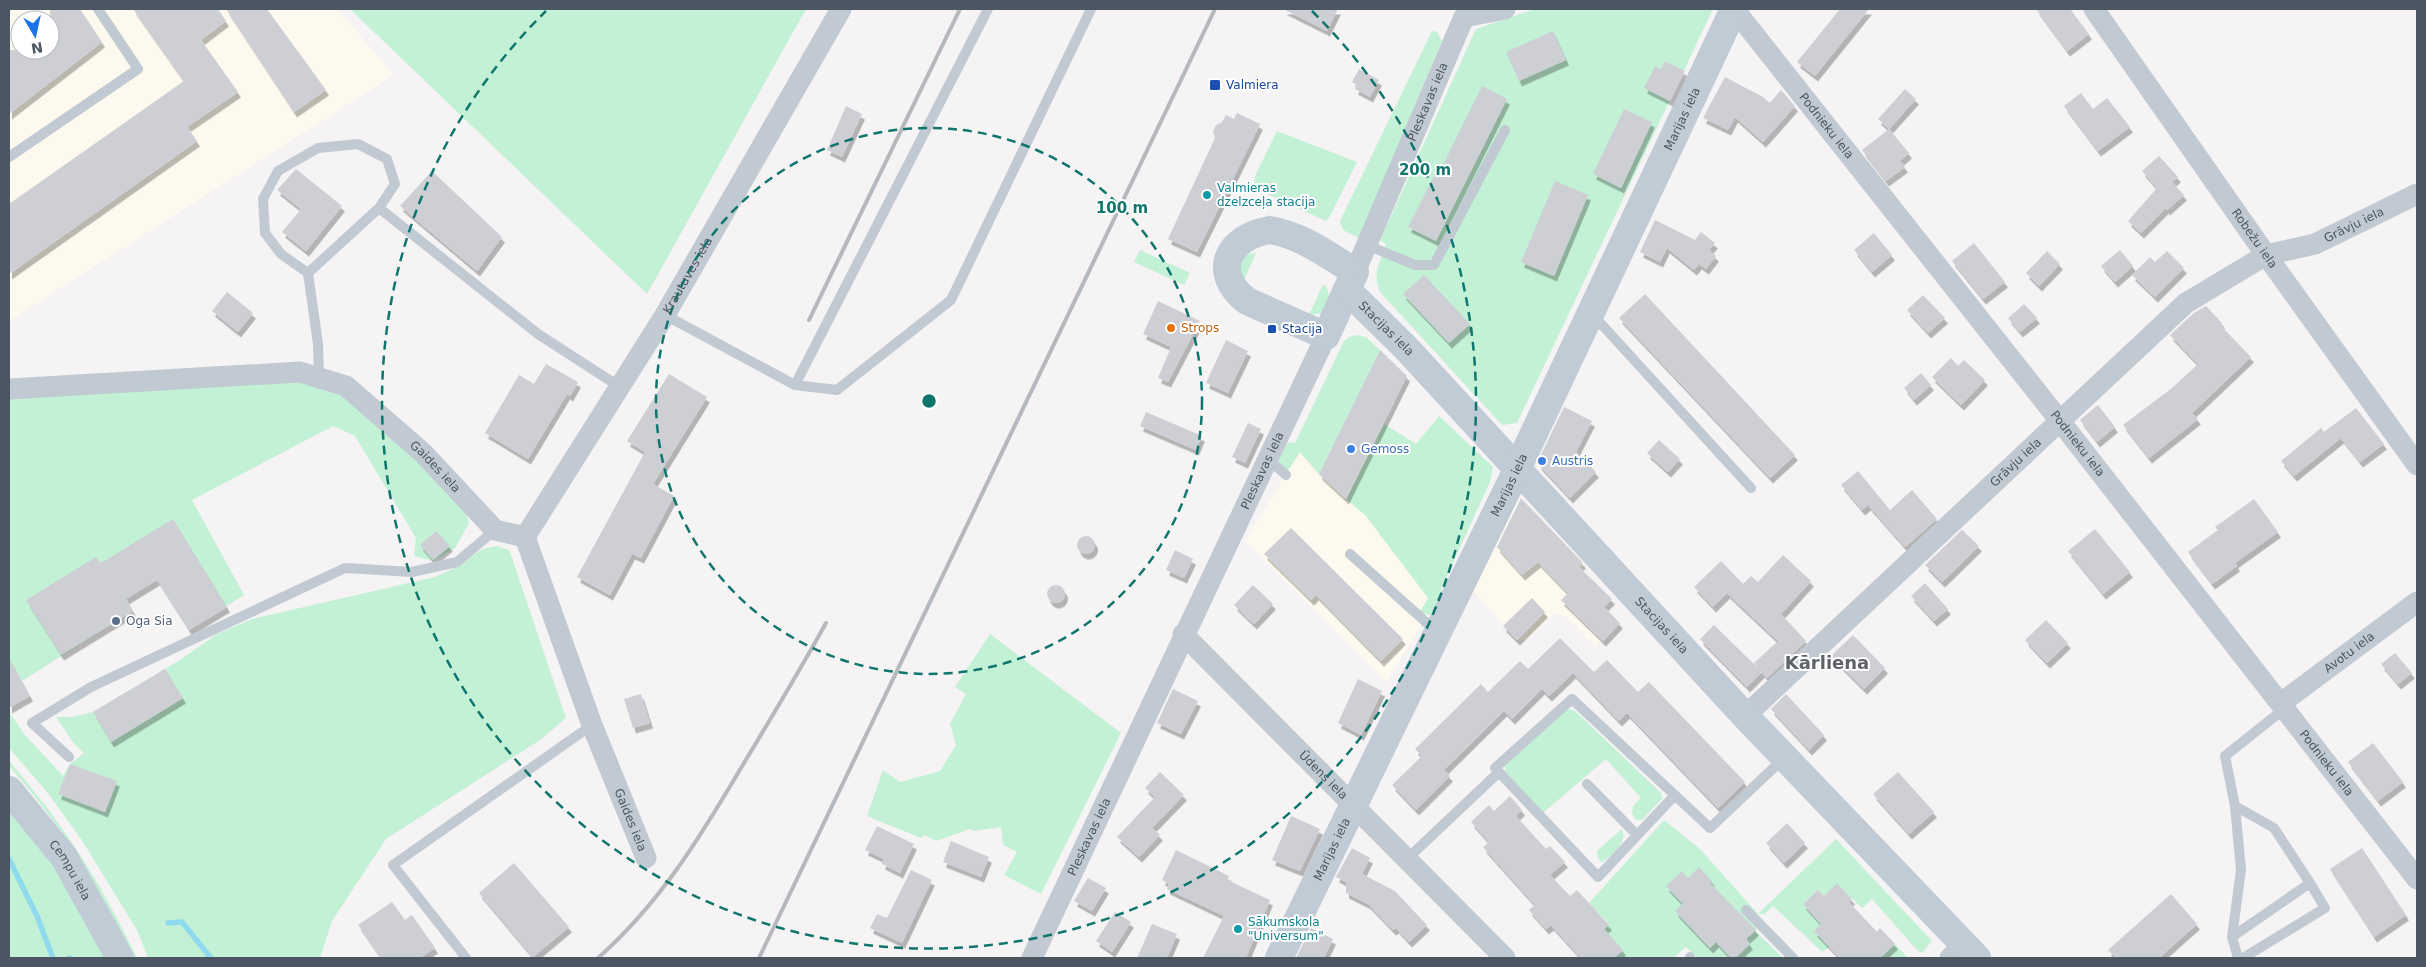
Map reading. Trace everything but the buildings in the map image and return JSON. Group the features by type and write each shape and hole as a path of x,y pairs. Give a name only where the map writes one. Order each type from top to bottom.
{"main road":[{"name":"Marijas iela","path":"1279,958 1438,633 1734,9"},
{"name":"Stacijas iela","path":"1326,336 1247,301 1236,292 1228,272 1232,248 1242,239 1256,232 1270,230 1285,232 1320,250 1351,281 1406,348 1964,954"},
{"name":"Pleskavas iela","path":"1326,336 1351,281"},
{"name":"Cempu iela","path":"9,790 64,857 120,958"}],"street":[{"name":"Pleskavas iela","path":"1351,281 1461,12 1505,9"},
{"name":"Podnieku iela","path":"1734,9 2060,421 2417,879"},
{"name":"Robežu iela","path":"2094,9 2417,465"},
{"name":"Krautuves iela","path":"525,537 665,315 834,12"},
{"name":"Grāvju iela","path":"1745,716 2186,303 2266,254 2314,244 2417,194"},
{"name":"Pleskavas iela","path":"1032,958 1183,634 1326,336"},
{"name":"Gaides iela","path":"9,390 300,372 346,386 423,453 495,530"},
{"path":"495,530 525,537"},
{"name":"Gaides iela","path":"525,537 592,725 646,858"},
{"name":"Avotu iela","path":"2283,706 2417,602"},
{"name":"Ūdens iela","path":"1183,634 1504,958"}],"lane":[{"path":"9,157 138,69 98,9"},
{"path":"795,386 988,9"},
{"path":"665,315 795,386 836,390 951,300 1091,9"},
{"path":"1367,245 1415,265 1434,265 1505,130"},
{"path":"308,273 379,208 394,184 387,159 358,144 318,148 278,170 263,199 265,233 281,254 308,273 318,344 319,378"},
{"path":"379,208 538,334 620,387"},
{"path":"1590,313 1751,488"},
{"path":"1268,459 1286,475"},
{"path":"69,757 32,723 91,687 345,568 412,572 457,562 495,530"},
{"path":"1350,554 1438,633"},
{"path":"1675,795 1598,877 1495,768 1572,699 1675,795 1710,828 1784,758"},
{"path":"2238,958 2232,937 2241,870 2235,806 2225,756 2283,706"},
{"path":"466,958 393,865 592,725"},
{"path":"1407,860 1498,773"},
{"path":"1587,784 1637,835"},
{"path":"2235,806 2274,828 2325,908 2243,958"},
{"path":"2232,937 2310,882"},
{"path":"1746,910 1793,958"}],"shaded area":[{"path":"9,9 337,9 394,75 9,321"},
{"path":"1300,452 1319,475 1366,516 1428,598 1419,614 1421,625 1387,682 1245,541"},
{"path":"1520,497 1583,563 1586,574 1604,607 1620,623 1595,647 1565,616 1554,614 1529,639 1517,640 1472,590 1494,543 1506,530 1502,524"}],"green space":[{"path":"350,9 806,9 647,294"},
{"path":"1535,9 1713,9 1517,423 1502,425 1380,292 1377,273 1386,244 1380,240 1476,29"},
{"path":"1432,31 1437,32 1442,41 1359,238 1343,230 1340,221"},
{"path":"1277,131 1357,162 1326,221 1261,191 1254,184 1255,176"},
{"path":"1140,250 1190,273 1184,285 1134,262"},
{"path":"1256,253 1243,282 1238,266 1247,254"},
{"path":"1323,284 1327,288 1330,299 1322,313 1309,315"},
{"path":"1357,335 1366,337 1380,350 1319,474 1300,452 1288,471 1281,465 1278,458 1281,447 1290,442 1295,443 1344,341 1349,337"},
{"path":"294,380 341,393 380,422 465,510 469,523 455,548 433,561 414,556 416,538 355,436 333,426 192,500 244,595 189,630 157,580 126,599 133,611 22,681 30,696 9,708 9,396"},
{"path":"1439,416 1493,467 1490,482 1441,589 1446,602 1435,617 1420,612 1428,598 1366,516 1346,499 1384,424 1416,444"},
{"path":"497,546 509,550 566,718 540,740 386,839 332,921 320,958 148,958 137,930 81,839 47,792 9,748 9,712 25,735 63,776 70,764 84,753 72,741 56,717 72,717 93,712 180,660 217,634 252,619 435,577 459,566 482,549"},
{"path":"990,634 1121,733 1041,894 1004,875 1017,852 1003,845 1001,827 974,831 970,829 936,841 925,835 921,838 867,816 883,770 900,782 940,771 956,745 950,724 966,694 955,687"},
{"path":"1568,709 1575,711 1661,793 1663,798 1642,820 1636,820 1632,813 1633,806 1641,798 1606,759 1543,813 1505,771 1505,765"},
{"path":"9,761 47,808 80,855 109,904 137,958 133,958 93,881 63,834 9,766"},
{"path":"9,807 64,881 104,958 9,958"},
{"path":"1664,820 1701,850 1758,914 1753,921 1758,927 1755,931 1783,958 1698,958 1686,947 1673,958 1614,958 1622,950 1604,929 1609,924 1589,903"},
{"path":"1622,829 1623,839 1618,849 1601,862 1597,856 1597,851"},
{"path":"1836,839 1932,941 1922,953 1918,951 1872,899 1862,908 1837,884 1824,896 1818,890 1803,904 1821,924 1830,947 1822,952 1773,906 1765,914 1758,914"},
{"path":"1895,944 1908,958 1881,957"}],"waterway":[{"path":"9,859 37,916 53,958"},
{"path":"168,923 182,922 211,958"}],"railway":[{"path":"809,320 960,9"},
{"path":"759,958 1215,9"},
{"path":"598,958 641,915 694,845 774,714 826,623"}],"place":[{"name":"Valmiera","path":"1215,85"},
{"name":"Valmieras dzelzceļa stacija","path":"1207,195"},
{"name":"Strops","path":"1171,328"},
{"name":"Stacija","path":"1272,329"},
{"name":"Gemoss","path":"1351,449"},
{"name":"Austris","path":"1542,461"},
{"name":"Oga Sia","path":"116,621"},
{"name":"Sākumskola \"Universum\"","path":"1238,929"}],"district":[{"name":"Kārliena","path":"1827,662"}]}
